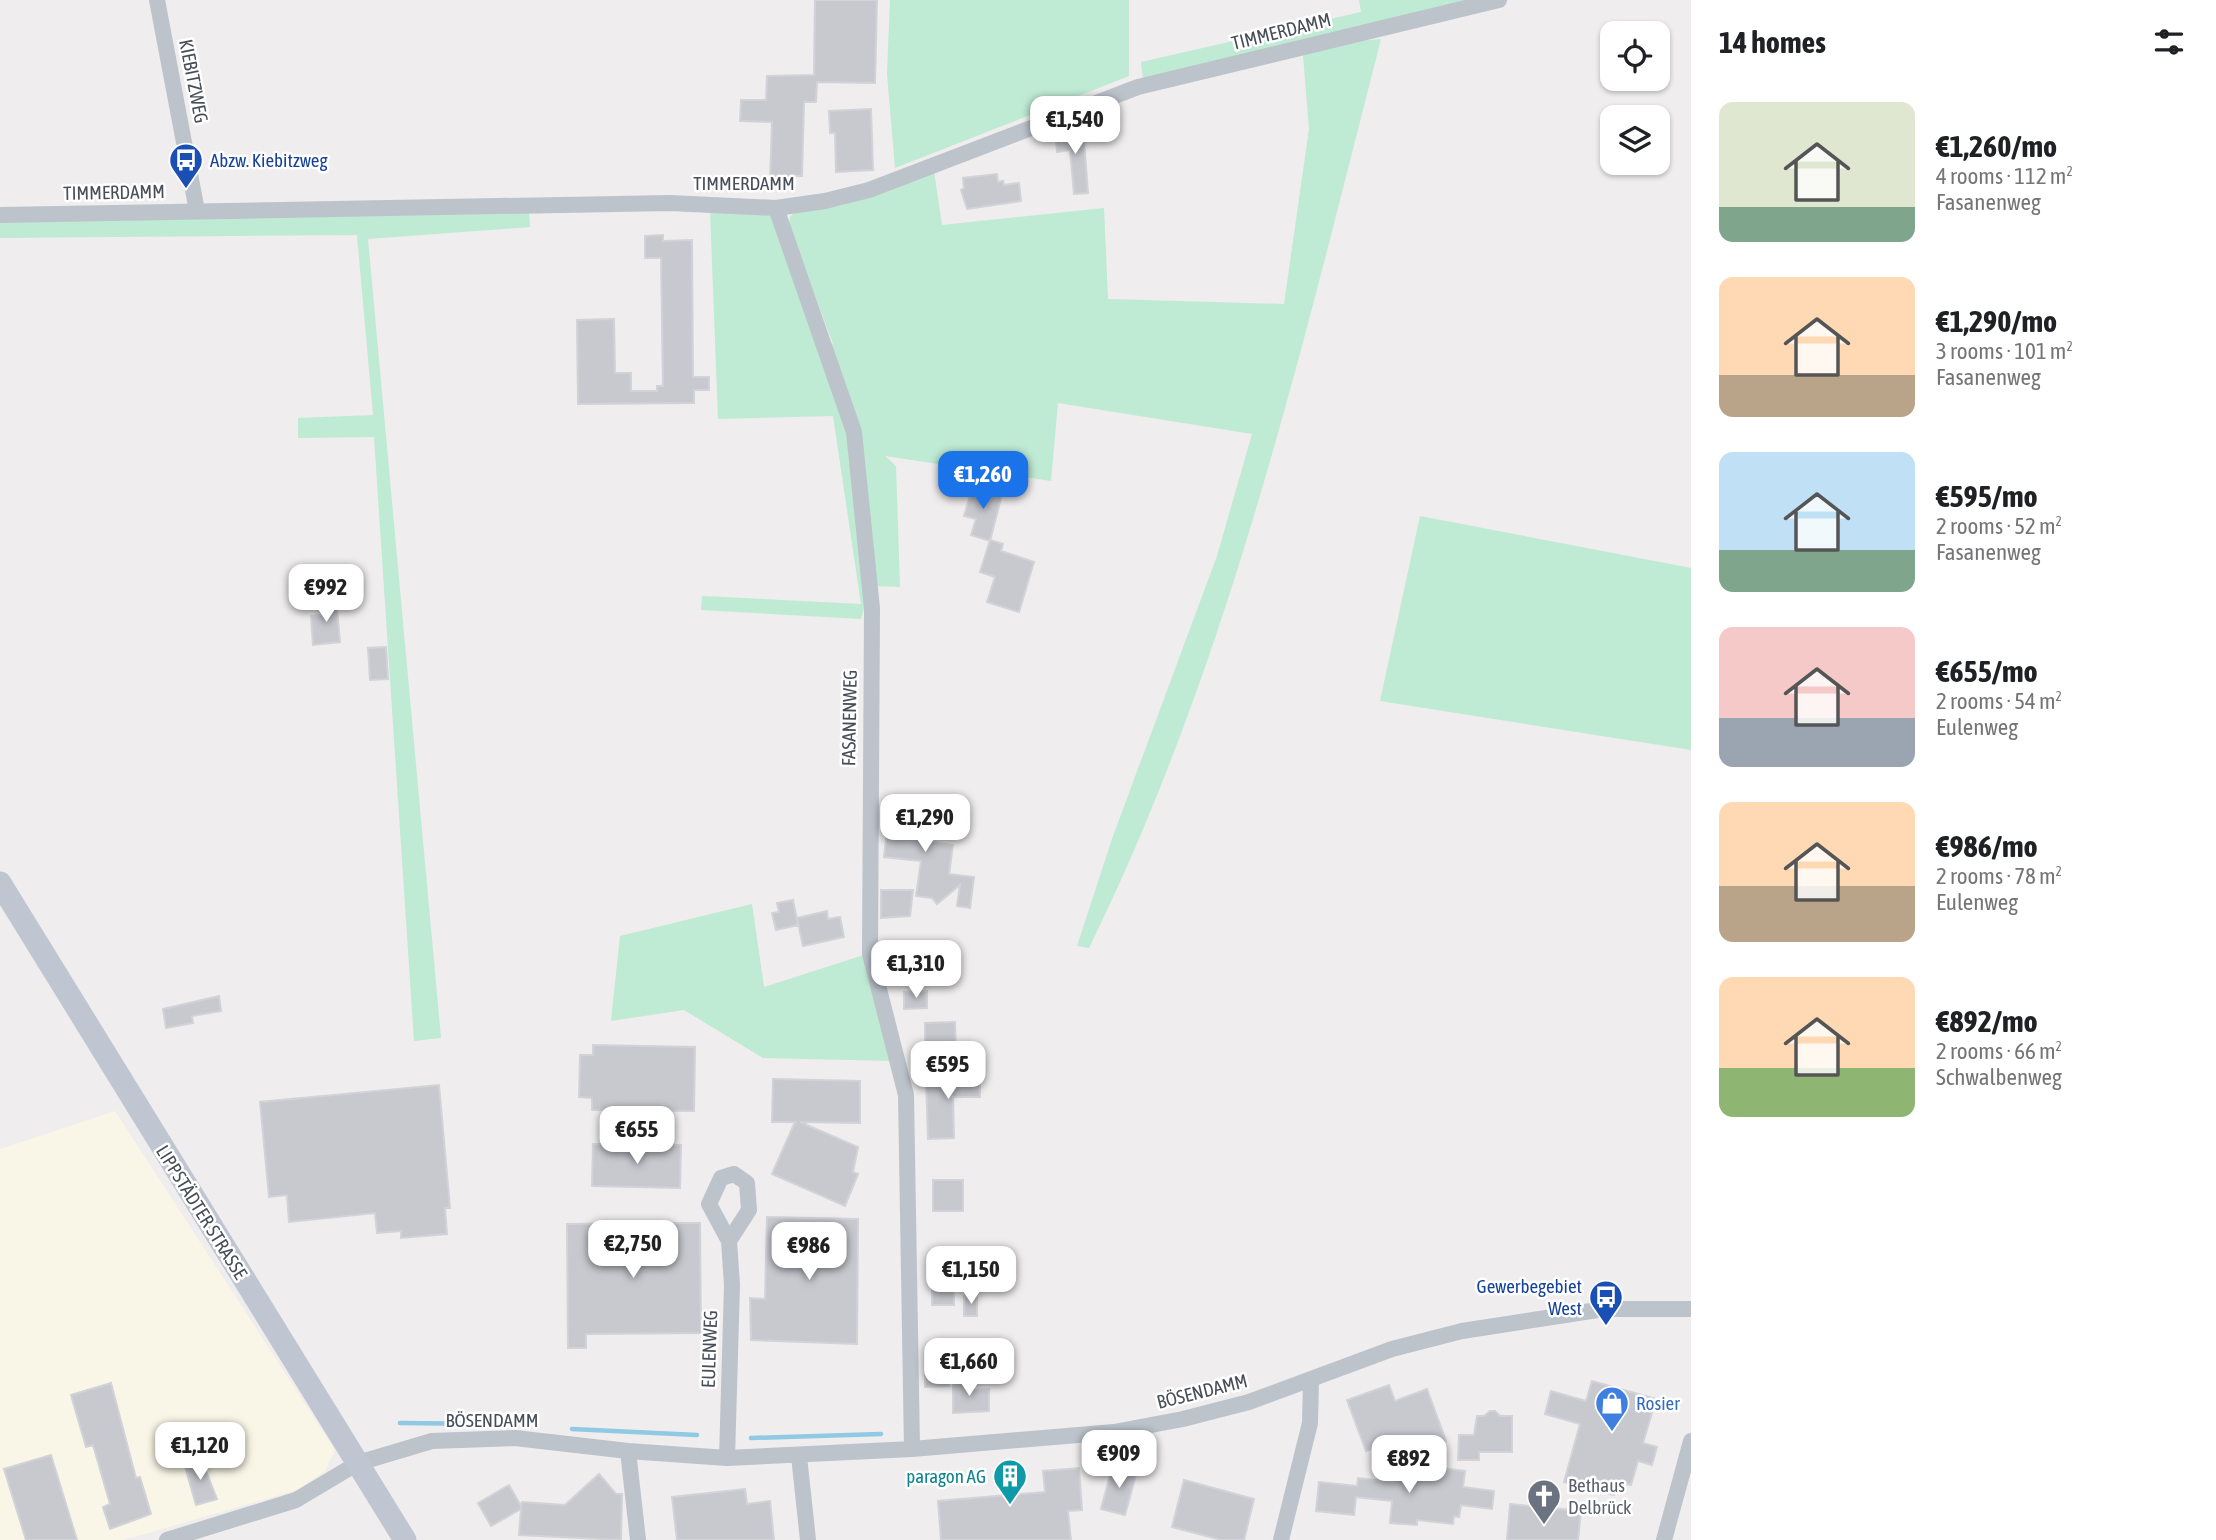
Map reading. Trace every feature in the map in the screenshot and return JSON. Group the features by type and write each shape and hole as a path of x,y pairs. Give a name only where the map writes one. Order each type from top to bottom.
{"main road":[{"name":"LIPPSTÄDTER STRASSE","path":"0,883 405,1540"}],"street":[{"name":"KIEBITZWEG","path":"157,0 197,211"},
{"name":"TIMMERDAMM","path":"0,215 670,203 776,208 869,190 1138,87 1499,0"},
{"name":"FASANENWEG","path":"776,208 854,432 872,608 870,954 906,1095 912,1449"},
{"name":"EULENWEG","path":"727,1458 732,1284 729,1241"},
{"name":"BÖSENDAMM","path":"167,1540 296,1500 358,1463 432,1441 515,1438 628,1451 727,1458 912,1449 1114,1432 1236,1406 1392,1349 1462,1331 1604,1309 1691,1309"},
{"path":"1281,1540 1310,1423 1311,1380"},
{"path":"1664,1540 1691,1441"},
{"path":"628,1451 638,1540"},
{"path":"799,1456 807,1540"}],"shaded area":[{"path":"115,1111 335,1450 325,1471 297,1490 124,1540 0,1540 0,1149"}],"green space":[{"path":"890,0 1129,0 1129,76 895,168 887,74"},
{"path":"1359,0 1469,0 1143,81 1141,62 1361,12"},
{"path":"1381,39 1291,386 1223,615 1183,728 1139,839 1089,948 1077,946 1113,836 1217,556 1252,434 1058,403 1051,481 885,456 896,466 900,587 875,586 830,345 833,344 789,226 790,217 796,211 843,205 934,171 942,225 1104,208 1108,299 1284,304 1309,129 1303,55 1357,41"},
{"path":"710,210 773,213 851,433 865,605 861,619 701,610 702,596 861,604 833,416 718,419"},
{"path":"529,212 530,227 368,239 441,1038 414,1041 374,437 298,438 298,418 373,415 357,235 0,238 0,218"},
{"path":"1420,516 1691,568 1691,750 1380,701"},
{"path":"752,904 764,987 864,955 894,1061 763,1058 684,1010 611,1021 620,936"}],"building":[{"path":"815,0 877,0 875,83 817,82 816,102 804,102 802,176 786,176 785,182 770,182 772,122 740,121 741,100 766,100 767,76 814,75"},
{"path":"871,109 873,170 836,172 835,133 830,133 829,111"},
{"path":"1083,128 1088,193 1074,194 1070,150 1057,152 1055,131"},
{"path":"997,174 998,182 1003,181 1004,185 1019,183 1021,201 967,209 961,190 964,188 963,178"},
{"path":"663,235 663,241 692,240 693,377 709,377 709,390 694,390 694,403 578,404 577,320 614,319 615,373 631,373 631,391 657,391 657,386 663,386 661,258 645,258 645,236"},
{"path":"973,485 1002,494 990,541 971,535 976,519 964,516"},
{"path":"990,540 1003,544 1001,551 1034,562 1019,612 987,602 995,577 980,572"},
{"path":"336,598 340,642 313,645 311,616 323,615 322,599"},
{"path":"386,647 388,679 370,680 368,648"},
{"path":"890,804 936,810 932,842 953,845 949,874 974,877 970,908 957,906 960,885 937,904 932,898 916,896 921,861 884,857"},
{"path":"881,890 913,890 910,916 881,918"},
{"path":"793,900 798,925 776,930 772,913 779,912 777,903"},
{"path":"827,911 828,919 840,917 844,937 803,946 797,918"},
{"path":"927,991 927,1008 904,1009 904,992"},
{"path":"219,996 221,1011 192,1016 193,1023 166,1028 163,1009"},
{"path":"955,1022 956,1053 925,1054 925,1023"},
{"path":"593,1045 695,1047 694,1111 592,1110 592,1098 579,1097 580,1055 593,1055"},
{"path":"962,1069 980,1069 980,1097 953,1097 954,1138 928,1139 926,1080 962,1078"},
{"path":"773,1079 860,1081 860,1123 800,1122 858,1147 853,1172 858,1174 845,1206 772,1174 795,1122 772,1122"},
{"path":"439,1085 450,1208 445,1208 447,1234 401,1238 401,1231 377,1233 375,1213 289,1222 287,1195 269,1197 260,1102"},
{"path":"593,1144 681,1145 680,1188 592,1186"},
{"path":"933,1180 963,1180 963,1211 933,1211"},
{"path":"767,1217 858,1219 857,1344 751,1340 750,1298 765,1299"},
{"path":"700,1223 701,1333 586,1334 586,1348 568,1348 567,1224"},
{"path":"932,1276 953,1276 954,1305 932,1305"},
{"path":"964,1296 977,1296 977,1316 964,1316"},
{"path":"949,1371 949,1386 925,1387 925,1372"},
{"path":"953,1380 973,1380 973,1390 989,1389 989,1411 953,1413"},
{"name":"Rosier","path":"1592,1381 1656,1399 1643,1443 1657,1447 1652,1465 1638,1461 1631,1485 1617,1482 1614,1495 1564,1482 1580,1424 1545,1414 1551,1391 1586,1401"},
{"path":"111,1383 136,1478 140,1477 151,1514 110,1529 103,1507 110,1504 93,1445 86,1447 71,1395"},
{"path":"1389,1385 1395,1401 1427,1389 1446,1441 1397,1459 1399,1446 1389,1450 1387,1444 1366,1451 1347,1400"},
{"path":"1495,1411 1500,1416 1512,1416 1512,1452 1479,1452 1479,1460 1458,1460 1459,1435 1474,1435 1477,1416 1484,1416"},
{"path":"51,1455 77,1540 26,1540 4,1469"},
{"path":"201,1458 217,1499 196,1505 184,1463"},
{"path":"1397,1463 1465,1471 1463,1487 1494,1491 1492,1509 1461,1505 1459,1517 1454,1516 1453,1524 1417,1520 1417,1525 1390,1523 1392,1501 1356,1497 1354,1515 1316,1511 1319,1482 1357,1486 1358,1478 1394,1482"},
{"path":"1113,1464 1137,1471 1125,1515 1101,1509"},
{"name":"paragon AG","path":"1079,1468 1082,1510 1068,1511 1071,1540 941,1540 938,1501 1045,1492 1043,1471"},
{"path":"599,1474 616,1494 622,1494 621,1540 519,1535 521,1509 491,1526 478,1503 509,1485 521,1506 522,1502 565,1505"},
{"path":"1184,1480 1254,1499 1244,1540 1221,1540 1172,1527"},
{"path":"745,1489 747,1504 770,1501 774,1540 677,1540 672,1497"},
{"name":"Bethaus Delbrück","path":"1510,1504 1581,1511 1578,1540 1507,1540"}],"waterway":[{"path":"400,1423 497,1424"},
{"path":"572,1429 697,1435"},
{"path":"751,1438 881,1434"}],"place":[{"name":"Abzw. Kiebitzweg","path":"186,190"},
{"name":"Gewerbegebiet West","path":"1606,1327"},
{"name":"Rosier","path":"1612,1433"},
{"name":"paragon AG","path":"1010,1506"},
{"name":"Bethaus Delbrück","path":"1544,1526"}]}
